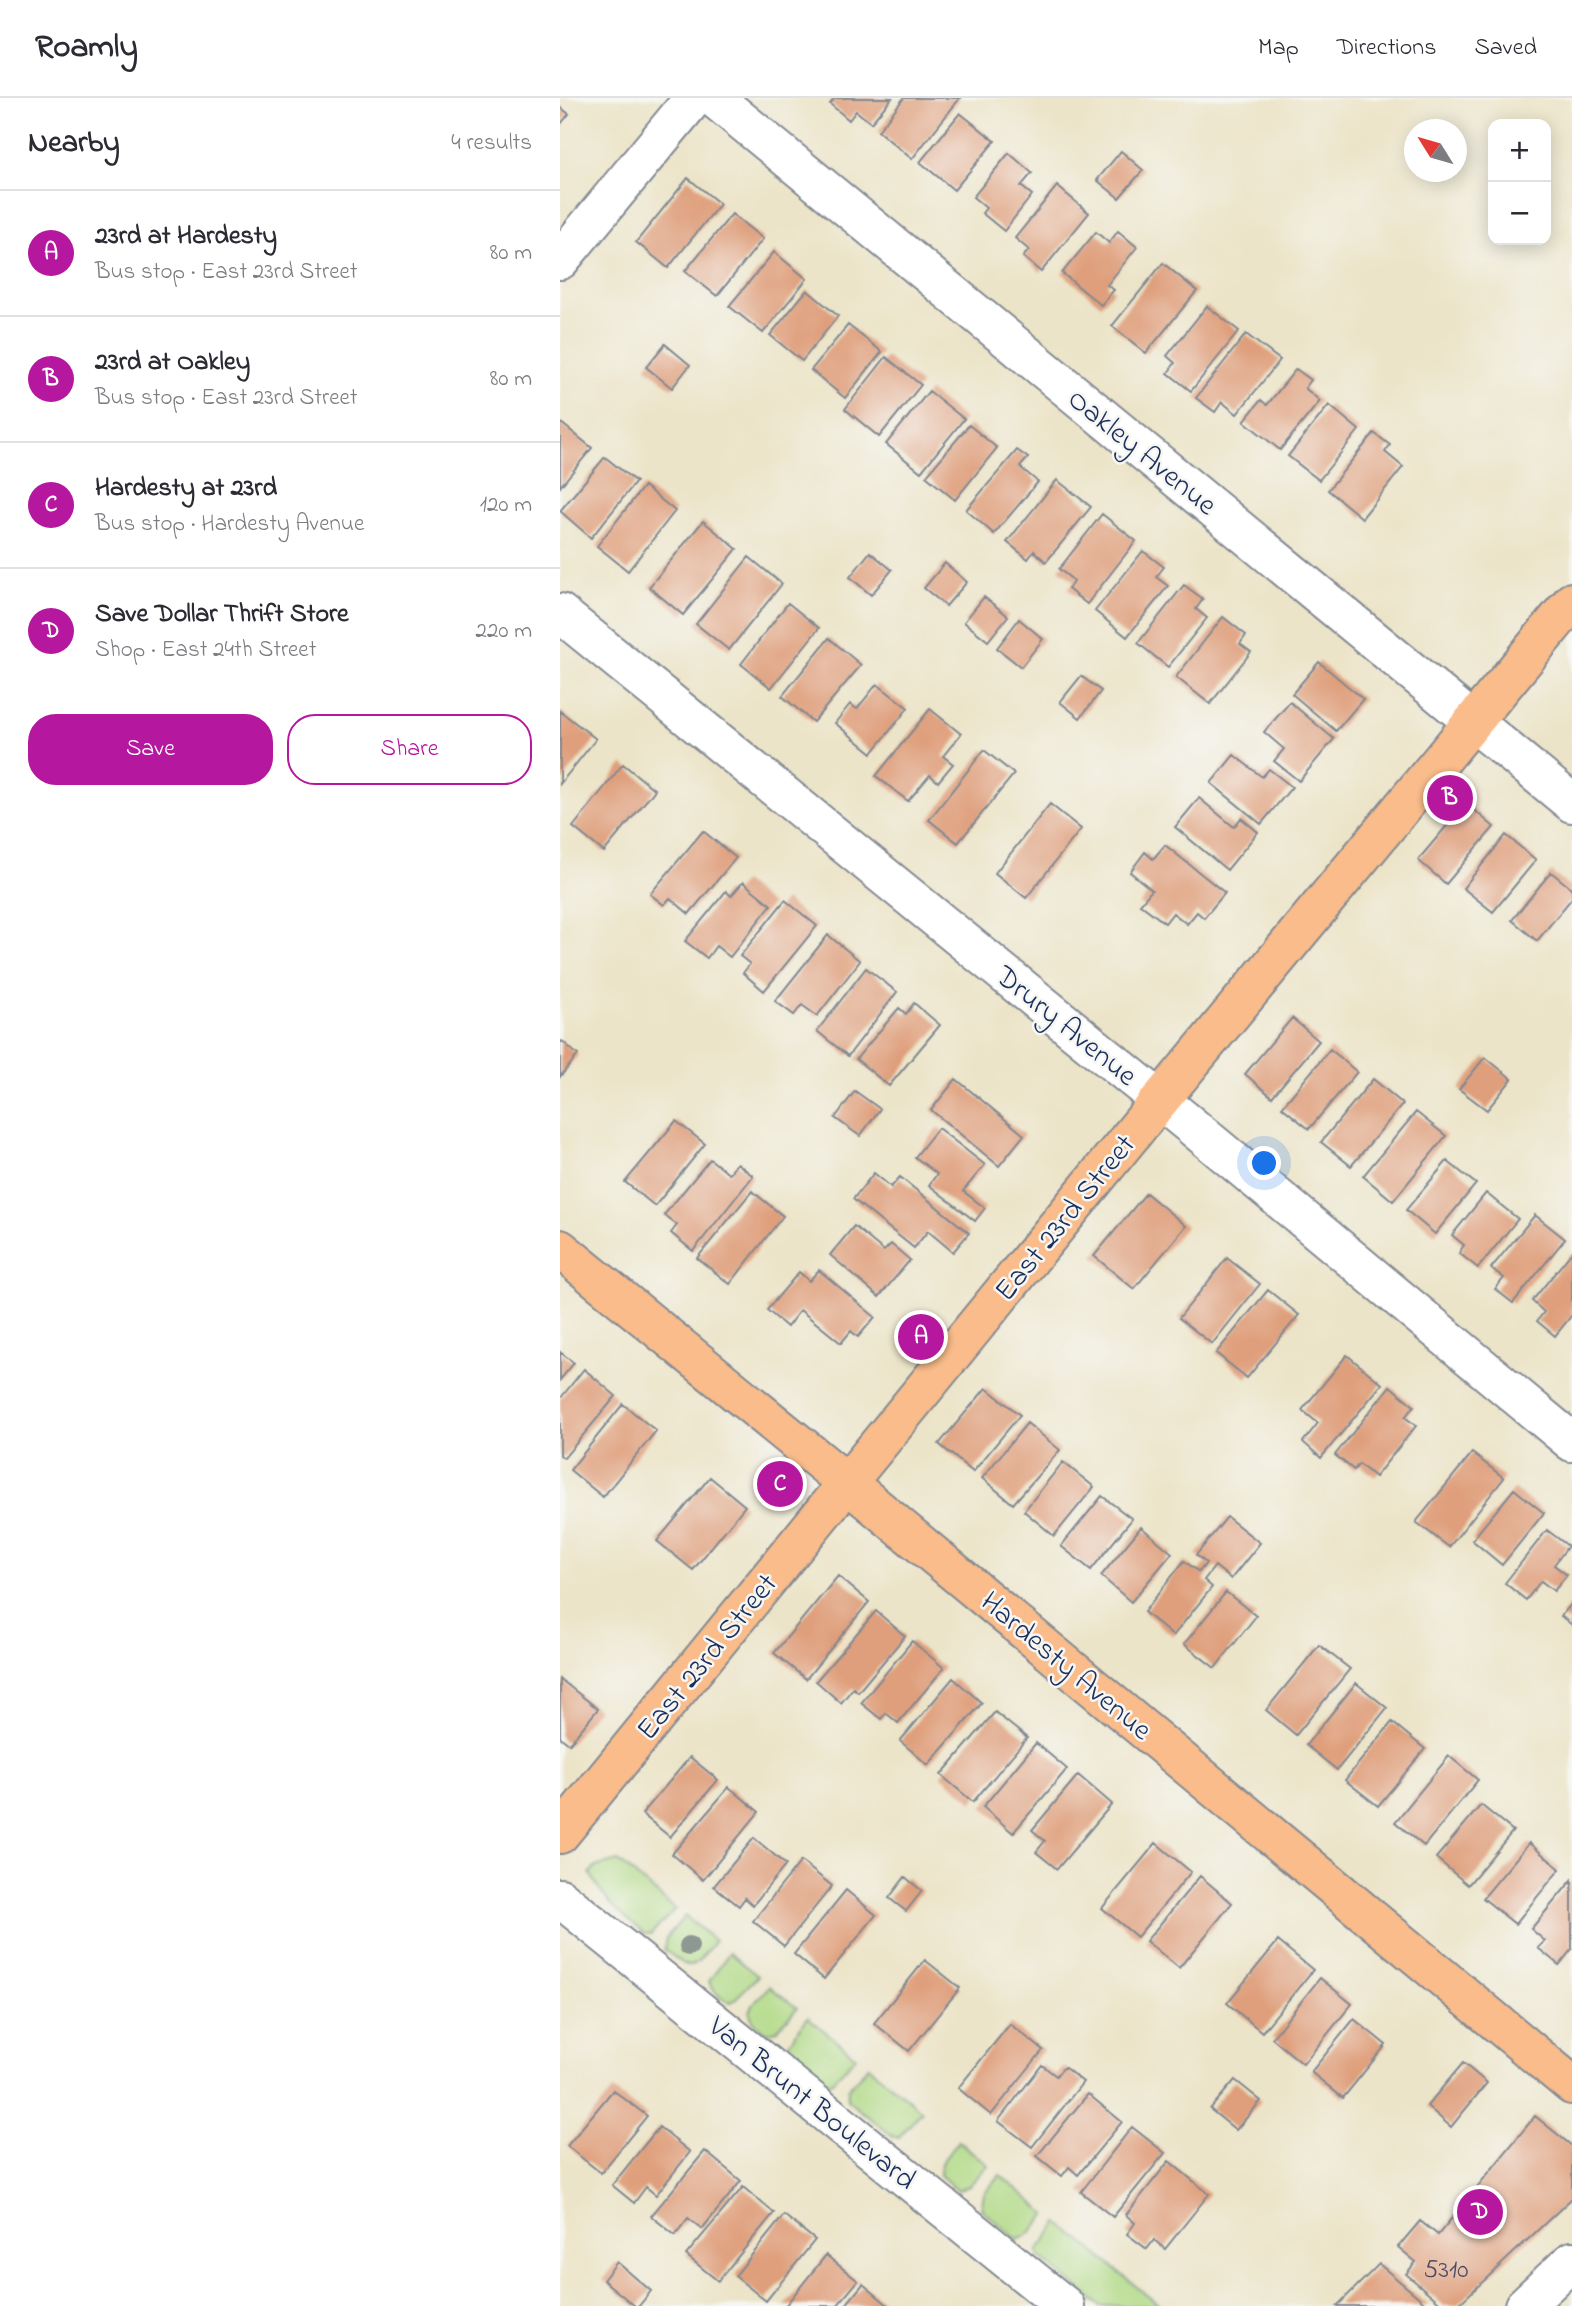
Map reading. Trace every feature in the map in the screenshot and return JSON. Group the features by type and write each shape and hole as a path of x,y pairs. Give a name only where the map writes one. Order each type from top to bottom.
{"main road":[{"name":"East 23rd Street","path":"560,1834 1572,601"},
{"name":"Hardesty Avenue","path":"560,1249 847,1483 1572,2085"}],"street":[{"path":"560,260 694,98"},
{"name":"Oakley Avenue","path":"714,98 1572,803"},
{"name":"Drury Avenue","path":"560,613 1160,1100 1572,1441"},
{"name":"Van Brunt Boulevard","path":"560,1898 1065,2306"},
{"path":"1542,2301 1572,2261"}],"green space":[{"path":"618,1861 675,1909 651,1934 645,1934 614,1907 590,1873 595,1867"},
{"path":"685,1916 715,1941 692,1965 681,1962 664,1949 666,1938"},
{"path":"729,1953 758,1976 732,2002 718,1994 709,1981"},
{"path":"769,1986 797,2008 777,2030 766,2033 750,2015 753,2005"},
{"path":"808,2017 856,2057 832,2082 826,2082 789,2052 787,2046"},
{"path":"868,2066 922,2111 899,2137 894,2137 847,2100 848,2089"},
{"path":"959,2141 988,2165 970,2185 957,2190 940,2175 940,2170 946,2157"},
{"path":"1000,2175 1047,2214 1029,2234 1018,2240 981,2209 984,2194"},
{"path":"1059,2223 1160,2306 1100,2306 1039,2256 1039,2249"}],"building":[{"path":"835,98 892,98 871,123 856,111 849,120 830,104"},
{"path":"904,98 960,98 912,159 878,131"},
{"path":"560,107 569,114 560,125"},
{"path":"960,113 995,141 954,190 920,162"},
{"path":"1121,151 1143,170 1119,198 1097,180"},
{"path":"1009,153 1032,173 1021,186 1032,195 1004,231 982,213 986,208 973,197"},
{"path":"688,178 720,204 668,268 636,242"},
{"path":"1057,186 1089,213 1041,272 1023,257 1029,250 1015,238"},
{"path":"732,214 763,239 717,296 685,271"},
{"path":"1118,231 1137,247 1107,285 1114,290 1101,305 1062,273 1096,232 1109,243"},
{"path":"774,252 807,279 763,333 729,306"},
{"path":"1163,263 1197,291 1146,353 1112,326"},
{"path":"807,290 838,316 802,361 770,335"},
{"path":"1207,306 1239,331 1191,391 1168,373 1175,363 1167,356"},
{"path":"848,325 882,352 845,398 811,370"},
{"path":"1246,334 1280,360 1237,414 1222,402 1215,412 1196,398"},
{"path":"665,344 690,365 672,388 646,367"},
{"path":"886,357 921,385 879,437 845,409"},
{"path":"1296,369 1311,380 1305,388 1320,401 1280,450 1244,421 1261,400 1267,405"},
{"path":"929,391 964,419 921,472 886,444"},
{"path":"1329,405 1359,430 1319,480 1288,456"},
{"path":"560,422 592,448 560,487"},
{"path":"969,425 997,448 955,500 926,476"},
{"path":"1374,433 1390,445 1385,452 1403,467 1362,518 1328,490"},
{"path":"1017,450 1028,458 1020,467 1038,482 994,534 966,510"},
{"path":"605,457 636,482 591,538 560,511"},
{"path":"1057,480 1091,507 1046,562 1034,551 1028,559 1007,542"},
{"path":"644,486 675,511 628,571 597,546"},
{"path":"1102,514 1136,541 1087,604 1068,589 1074,581 1059,569"},
{"path":"703,521 737,549 683,615 649,587"},
{"path":"1143,551 1164,567 1156,577 1168,586 1127,637 1095,611"},
{"path":"870,552 892,570 871,595 850,577"},
{"path":"749,557 782,584 729,650 696,624"},
{"path":"945,563 967,582 946,606 924,588"},
{"path":"1184,585 1203,599 1196,609 1207,618 1168,667 1138,643"},
{"path":"984,597 1008,616 988,641 964,622"},
{"path":"788,603 819,628 771,688 741,664"},
{"path":"1223,617 1246,635 1240,644 1251,652 1210,704 1176,677"},
{"path":"1019,619 1043,639 1021,667 997,648"},
{"path":"829,638 861,665 813,722 782,696"},
{"path":"1319,662 1363,699 1336,731 1292,694"},
{"path":"1081,676 1101,691 1080,718 1060,702"},
{"path":"877,684 908,708 872,753 835,723 850,704 857,709"},
{"path":"1290,702 1334,739 1299,781 1274,761 1284,749 1264,732"},
{"path":"930,709 961,734 943,756 953,764 938,782 930,775 908,801 876,776"},
{"path":"560,711 596,739 560,784"},
{"path":"984,750 1014,774 958,843 929,820"},
{"path":"1234,755 1262,777 1269,769 1292,787 1261,824 1211,783"},
{"path":"623,764 655,790 604,852 573,827"},
{"path":"1199,798 1234,827 1241,818 1258,832 1227,870 1175,827"},
{"path":"1466,803 1494,827 1446,884 1418,860"},
{"path":"1050,804 1081,829 1026,898 995,873"},
{"path":"703,831 736,858 689,914 670,898 664,905 650,894"},
{"path":"1506,835 1536,860 1493,912 1463,888"},
{"path":"1165,845 1225,893 1204,918 1197,912 1187,924 1173,913 1165,923 1140,904 1152,890 1130,872 1145,852 1153,859"},
{"path":"1551,872 1572,889 1572,898 1537,941 1512,920"},
{"path":"743,882 771,905 730,957 716,946 707,958 685,941 726,891 731,896"},
{"path":"785,900 817,926 764,991 743,973 750,964 740,956"},
{"path":"828,935 860,961 817,1016 802,1005 794,1015 775,1001"},
{"path":"866,968 897,992 848,1056 817,1031"},
{"path":"914,1003 940,1025 889,1086 856,1059 899,1008 906,1014"},
{"path":"1292,1018 1319,1041 1272,1097 1245,1074"},
{"path":"562,1041 578,1055 560,1077 560,1043"},
{"path":"1330,1049 1357,1072 1309,1129 1282,1107"},
{"path":"1485,1057 1512,1079 1487,1110 1459,1089"},
{"path":"956,1079 1024,1135 999,1166 931,1110"},
{"path":"1373,1079 1403,1104 1351,1166 1321,1142"},
{"path":"855,1091 880,1109 860,1136 835,1118"},
{"path":"1416,1112 1446,1136 1393,1201 1363,1176"},
{"path":"676,1121 705,1144 655,1206 625,1182"},
{"path":"938,1128 985,1165 963,1191 985,1208 975,1221 929,1185 937,1174 915,1157"},
{"path":"710,1159 729,1174 737,1163 753,1176 693,1251 671,1233 677,1225 664,1215"},
{"path":"1447,1161 1476,1184 1435,1234 1406,1210"},
{"path":"874,1173 891,1187 900,1177 969,1233 953,1252 928,1231 914,1248 853,1199"},
{"path":"752,1191 783,1216 730,1284 697,1258"},
{"path":"1146,1193 1186,1226 1134,1289 1094,1256"},
{"path":"1486,1193 1518,1219 1478,1268 1459,1253 1464,1245 1452,1235"},
{"path":"1535,1215 1565,1239 1513,1303 1495,1289 1504,1278 1491,1268"},
{"path":"854,1226 884,1251 891,1244 910,1260 879,1297 830,1255"},
{"path":"1572,1252 1572,1315 1555,1336 1537,1321 1544,1312 1532,1301"},
{"path":"1227,1258 1260,1284 1212,1344 1179,1318"},
{"path":"819,1270 875,1317 858,1337 851,1331 841,1343 800,1310 787,1327 767,1310 799,1272 809,1281"},
{"path":"1268,1290 1299,1315 1247,1378 1216,1353"},
{"path":"560,1352 574,1363 560,1380"},
{"path":"1347,1355 1382,1384 1321,1458 1303,1442 1318,1423 1302,1410"},
{"path":"584,1369 616,1396 564,1458 560,1455 560,1399"},
{"path":"1390,1386 1414,1406 1405,1417 1416,1426 1375,1477 1359,1464 1354,1470 1335,1455"},
{"path":"986,1388 1020,1415 973,1472 939,1444"},
{"path":"623,1404 656,1431 603,1497 570,1470"},
{"path":"1027,1423 1060,1450 1013,1504 982,1478"},
{"path":"1472,1453 1504,1478 1449,1547 1416,1522"},
{"path":"1063,1462 1094,1487 1054,1536 1024,1511"},
{"path":"710,1477 745,1506 693,1570 657,1541"},
{"path":"1514,1489 1544,1513 1502,1565 1472,1540"},
{"path":"1102,1496 1132,1519 1091,1570 1061,1546"},
{"path":"1227,1517 1260,1543 1231,1579 1215,1566 1204,1580 1212,1587 1173,1636 1144,1612 1184,1561 1199,1572 1206,1563 1196,1555"},
{"path":"1141,1527 1172,1553 1131,1602 1101,1576"},
{"path":"1547,1530 1568,1546 1554,1565 1567,1575 1554,1591 1541,1581 1526,1600 1505,1583"},
{"path":"838,1576 869,1602 806,1679 774,1653"},
{"path":"1226,1592 1256,1616 1215,1668 1184,1644"},
{"path":"1572,1603 1572,1625 1561,1616"},
{"path":"876,1611 905,1636 858,1692 853,1688 841,1703 816,1681"},
{"path":"912,1641 944,1668 898,1723 886,1713 881,1719 861,1703"},
{"path":"1319,1645 1350,1669 1296,1735 1266,1710"},
{"path":"953,1678 982,1703 928,1765 900,1741"},
{"path":"560,1679 598,1709 569,1744 560,1737"},
{"path":"1356,1683 1387,1708 1337,1770 1306,1745"},
{"path":"995,1712 1027,1738 973,1802 941,1775"},
{"path":"1392,1722 1425,1749 1378,1806 1345,1780"},
{"path":"1036,1743 1067,1769 1013,1833 983,1807"},
{"path":"1449,1756 1478,1780 1424,1846 1395,1822"},
{"path":"690,1757 718,1780 670,1837 642,1814"},
{"path":"1078,1775 1112,1804 1057,1869 1036,1852 1045,1841 1032,1830"},
{"path":"729,1787 759,1812 703,1880 672,1854"},
{"path":"1481,1805 1513,1831 1468,1885 1436,1858"},
{"path":"754,1838 786,1865 753,1905 745,1898 739,1906 714,1886"},
{"path":"1156,1843 1191,1872 1137,1937 1102,1908"},
{"path":"1529,1843 1560,1869 1515,1924 1483,1898"},
{"path":"801,1861 832,1886 784,1946 753,1921"},
{"path":"1200,1876 1232,1903 1179,1968 1146,1941"},
{"path":"905,1877 922,1891 906,1911 889,1898"},
{"path":"1572,1880 1572,1949 1559,1965 1538,1948 1545,1941 1531,1929"},
{"path":"846,1890 876,1915 824,1979 794,1954"},
{"path":"1278,1941 1313,1970 1262,2032 1227,2003"},
{"path":"925,1960 960,1988 909,2051 874,2023"},
{"path":"1320,1978 1352,2004 1303,2064 1272,2038"},
{"path":"1354,2019 1386,2045 1343,2098 1311,2072"},
{"path":"1010,2024 1043,2050 991,2115 958,2088"},
{"path":"1463,2063 1487,2083 1451,2127 1427,2106"},
{"path":"1042,2065 1056,2076 1064,2067 1083,2082 1032,2147 998,2121"},
{"path":"1235,2080 1261,2101 1236,2130 1210,2109"},
{"path":"613,2090 647,2116 601,2173 567,2146"},
{"path":"1088,2094 1122,2122 1078,2175 1069,2167 1062,2176 1037,2156"},
{"path":"1535,2116 1572,2146 1572,2198 1457,2306 1444,2306 1406,2274 1416,2262 1398,2247 1420,2221 1438,2235"},
{"path":"659,2127 690,2152 656,2195 646,2187 634,2203 612,2185"},
{"path":"1132,2127 1165,2153 1113,2217 1081,2192"},
{"path":"705,2151 741,2181 702,2229 688,2218 675,2235 651,2216"},
{"path":"1169,2161 1209,2194 1165,2249 1154,2240 1147,2249 1127,2234 1135,2223 1126,2215"},
{"path":"743,2187 774,2213 718,2281 686,2255"},
{"path":"784,2215 815,2240 766,2301 735,2276"},
{"path":"826,2255 858,2281 837,2306 785,2306"},
{"path":"617,2262 651,2291 639,2306 635,2306 603,2280"},
{"path":"1379,2264 1429,2306 1337,2306"},
{"path":"863,2284 889,2306 845,2306"}],"place":[{"name":"23rd at Oakley","path":"1450,798"},
{"name":"23rd at Hardesty","path":"921,1337"},
{"name":"Hardesty at 23rd","path":"780,1484"},
{"name":"Save Dollar Thrift Store","path":"1480,2212"}]}
